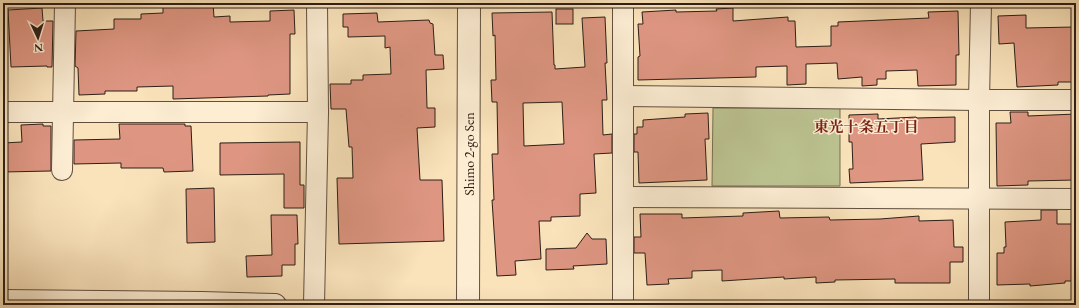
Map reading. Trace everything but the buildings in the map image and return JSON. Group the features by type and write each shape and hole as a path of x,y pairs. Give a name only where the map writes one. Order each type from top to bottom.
{"street":[{"path":"62,170 65,3"},
{"path":"314,305 318,112 317,3"},
{"name":"Shimo 2-go Sen","path":"468,305 469,3"},
{"path":"623,3 623,305"},
{"path":"978,305 981,3"},
{"path":"624,96 1076,100"},
{"path":"3,112 318,112"},
{"path":"623,196 1076,199"},
{"path":"3,301 275,305"}],"green space":[{"path":"713,108 840,108 840,186 712,186"}],"district":[{"name":"東光十条五丁目","path":"866,127"}]}
